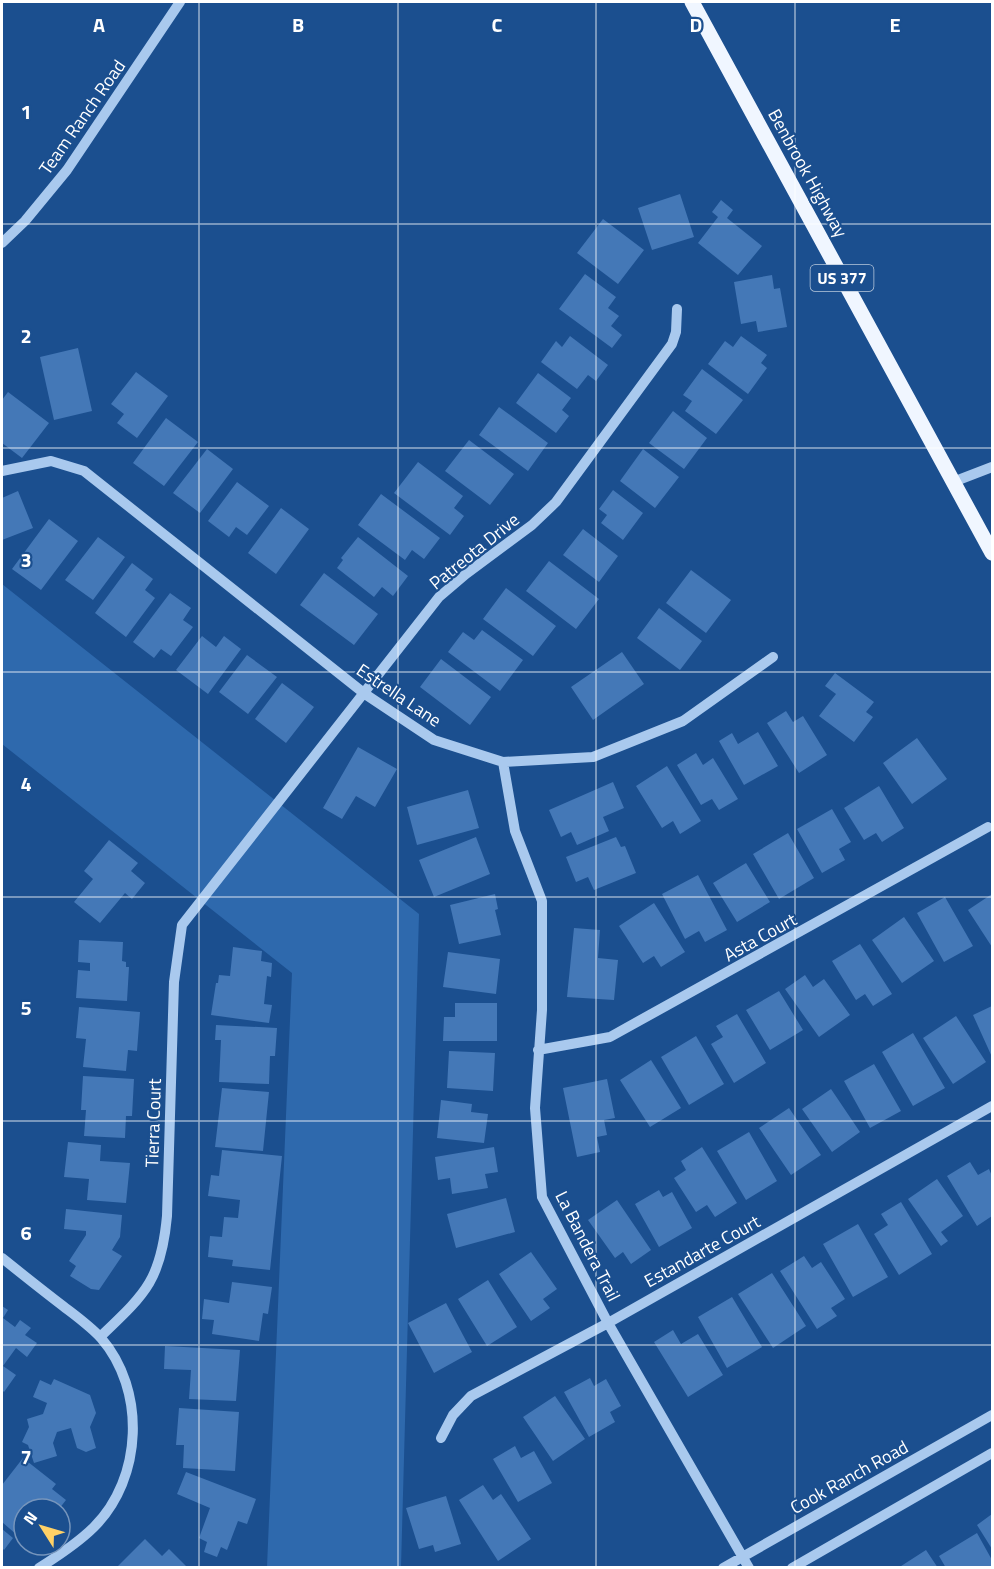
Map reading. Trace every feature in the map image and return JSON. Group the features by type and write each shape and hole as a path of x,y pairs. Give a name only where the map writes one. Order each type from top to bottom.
{"main road":[{"name":"Benbrook Highway","path":"692,2 993,553"}],"street":[{"name":"Team Ranch Road","path":"2,243 25,220 67,170 180,2"},
{"name":"Patreota Drive","path":"204,895 451,585 532,525 567,489 672,344 676,332 677,309"},
{"name":"Estrella Lane","path":"2,471 51,461 84,471 365,694 434,740 502,762 593,756 683,721 773,657"},
{"path":"953,482 993,467"},
{"name":"La Bandera Trail","path":"502,762 515,831 542,901 542,1010 535,1108 542,1197 608,1323 749,1568"},
{"name":"Asta Court","path":"538,1050 610,1038 988,827"},
{"name":"Tierra Court","path":"100,1337 145,1292 152,1280 162,1251 167,1216 174,982 182,925 204,895"},
{"name":"Estandarte Court","path":"441,1438 453,1415 471,1396 608,1323 993,1106"},
{"path":"2,1258 100,1337 116,1359 130,1398 133,1426 130,1457 125,1476 116,1495 95,1526 43,1567"},
{"name":"Cook Ranch Road","path":"723,1568 993,1415"},
{"path":"792,1568 993,1453"}],"shaded area":[{"path":"2,584 419,914 401,1567 267,1567 292,973 2,744"}],"building":[{"path":"680,194 694,237 652,250 638,208"},
{"path":"721,200 733,210 727,218 762,246 738,275 698,243 718,217 712,212"},
{"path":"603,219 644,250 618,284 577,253"},
{"path":"585,274 616,297 608,308 619,316 611,326 622,335 612,348 559,309"},
{"path":"772,275 774,289 780,288 787,327 758,332 756,321 741,324 734,282"},
{"path":"570,336 608,365 596,381 588,375 577,389 541,362 556,341 562,347"},
{"path":"741,336 767,355 761,363 767,368 748,394 708,364 725,341 733,347"},
{"path":"78,348 92,411 54,420 40,357"},
{"path":"702,369 743,400 716,434 685,411 692,401 683,395"},
{"path":"136,372 168,396 137,438 117,423 124,414 111,404"},
{"path":"538,373 571,398 562,410 569,416 556,433 516,403"},
{"path":"8,392 49,423 22,458 2,443 2,400"},
{"path":"499,407 548,443 528,471 479,435"},
{"path":"673,411 707,438 684,469 649,443"},
{"path":"166,418 198,442 164,486 133,463"},
{"path":"469,440 514,474 490,505 445,471"},
{"path":"207,449 233,469 200,513 173,493"},
{"path":"643,449 679,477 655,508 620,481"},
{"path":"418,462 463,496 454,508 464,516 450,535 394,493"},
{"path":"237,482 269,506 247,535 236,527 229,537 208,521"},
{"path":"613,490 643,513 623,540 601,523 607,515 599,509"},
{"path":"18,491 33,528 2,540 2,498"},
{"path":"381,494 440,538 424,559 412,550 405,560 358,525"},
{"path":"281,508 309,529 276,574 248,553"},
{"path":"49,519 78,541 41,590 12,569"},
{"path":"583,529 618,556 599,582 563,555"},
{"path":"98,537 125,557 93,600 65,580"},
{"path":"358,537 408,576 393,596 382,587 374,597 337,568 343,560 341,558"},
{"path":"549,561 599,599 576,629 526,591"},
{"path":"132,563 153,579 145,590 155,598 126,637 95,613"},
{"path":"691,570 731,600 706,633 666,603"},
{"path":"324,573 378,614 354,645 300,605"},
{"path":"506,588 556,626 533,656 483,619"},
{"path":"170,593 191,608 183,620 193,627 171,656 161,649 154,658 133,642"},
{"path":"659,608 702,641 680,670 637,638"},
{"path":"482,630 523,660 500,691 448,652 463,632 474,640"},
{"path":"202,636 216,647 224,636 241,649 208,694 176,670"},
{"path":"622,652 644,684 593,720 571,687"},
{"path":"247,655 277,677 248,714 219,692"},
{"path":"441,659 491,697 470,725 420,687"},
{"path":"835,673 874,702 866,712 873,717 854,742 819,716 836,694 825,686"},
{"path":"282,683 314,707 286,743 255,719"},
{"path":"786,711 793,722 803,716 827,755 799,773 767,723"},
{"path":"758,732 778,766 744,785 719,741 732,733 738,744"},
{"path":"917,738 947,779 912,804 883,763"},
{"path":"358,747 397,769 375,807 356,796 342,819 323,808"},
{"path":"696,753 703,765 713,758 738,799 719,810 712,799 701,805 677,765"},
{"path":"667,766 701,821 680,834 673,821 662,828 636,786"},
{"path":"613,782 624,808 603,817 609,831 577,845 571,832 561,837 549,810"},
{"path":"879,786 904,828 882,842 876,833 864,840 844,808"},
{"path":"468,790 479,828 417,845 407,807"},
{"path":"832,809 851,842 839,849 845,860 822,873 797,829"},
{"path":"788,833 814,878 779,899 753,854"},
{"path":"476,837 490,874 434,897 419,860"},
{"path":"616,837 621,847 625,846 636,873 594,890 588,877 576,882 566,857"},
{"path":"109,840 138,863 131,871 145,883 132,899 125,893 100,923 74,902 93,879 84,871"},
{"path":"746,863 770,902 737,922 713,883"},
{"path":"698,875 727,930 705,942 699,931 685,939 662,894"},
{"path":"495,894 498,909 495,910 501,935 459,944 450,905"},
{"path":"992,894 992,947 968,910"},
{"path":"945,897 973,946 944,962 917,913"},
{"path":"654,903 685,952 661,967 654,956 643,963 619,926"},
{"path":"904,917 934,961 902,983 872,940"},
{"path":"574,928 600,930 598,958 618,960 614,1000 567,997"},
{"path":"79,940 123,942 122,961 126,962 126,967 129,967 127,1001 76,998 78,970 90,971 90,963 78,962"},
{"path":"860,944 892,994 873,1006 865,994 856,1000 832,961"},
{"path":"233,947 262,951 261,961 272,963 271,977 267,976 264,1004 272,1005 269,1023 211,1015 219,975 230,976"},
{"path":"448,952 500,959 496,994 443,987"},
{"path":"805,975 813,987 824,979 850,1015 819,1037 785,989"},
{"path":"779,991 803,1030 770,1050 746,1010"},
{"path":"455,1003 497,1003 497,1041 443,1041 444,1017 455,1017"},
{"path":"992,1006 992,1057 973,1015"},
{"path":"79,1007 140,1012 137,1051 128,1050 126,1071 83,1067 86,1039 76,1038"},
{"path":"737,1014 766,1063 734,1083 711,1044 723,1037 716,1026"},
{"path":"956,1016 986,1062 953,1084 923,1038"},
{"path":"216,1025 277,1028 275,1056 270,1056 269,1084 219,1082 221,1040 215,1040"},
{"path":"913,1033 945,1088 913,1106 882,1052"},
{"path":"696,1036 724,1084 689,1105 661,1057"},
{"path":"449,1051 495,1053 493,1091 447,1088"},
{"path":"651,1060 681,1108 650,1127 620,1080"},
{"path":"874,1064 901,1111 870,1128 844,1081"},
{"path":"83,1076 134,1079 132,1116 126,1116 125,1138 84,1136 86,1110 81,1110"},
{"path":"607,1079 615,1118 604,1120 607,1135 597,1137 600,1152 577,1157 563,1088"},
{"path":"222,1088 269,1092 263,1151 215,1147"},
{"path":"831,1089 860,1132 832,1152 802,1109"},
{"path":"441,1100 472,1104 471,1112 488,1114 484,1143 437,1138"},
{"path":"789,1108 821,1155 791,1175 759,1128"},
{"path":"749,1132 777,1181 746,1200 717,1151"},
{"path":"68,1142 101,1145 100,1161 130,1163 126,1203 87,1200 89,1179 64,1177"},
{"path":"494,1147 498,1172 485,1174 488,1188 452,1194 450,1178 438,1180 435,1157"},
{"path":"702,1147 737,1203 715,1217 707,1205 696,1212 674,1178 686,1170 681,1161"},
{"path":"222,1150 282,1156 270,1270 232,1266 233,1260 208,1257 210,1236 222,1237 224,1217 238,1218 240,1200 208,1196 211,1175 219,1176"},
{"path":"970,1162 978,1175 989,1169 992,1176 992,1216 977,1226 947,1176"},
{"path":"937,1179 963,1216 941,1232 948,1241 941,1246 908,1199"},
{"path":"659,1190 663,1197 672,1192 692,1228 659,1247 635,1204"},
{"path":"506,1198 515,1232 456,1248 447,1214"},
{"path":"617,1200 651,1250 631,1264 623,1252 615,1258 588,1220"},
{"path":"901,1202 932,1254 899,1275 874,1234 888,1225 881,1214"},
{"path":"66,1209 122,1215 120,1237 112,1250 122,1256 99,1290 91,1289 70,1276 76,1266 69,1261 86,1235 86,1231 64,1229"},
{"path":"858,1224 888,1277 853,1297 823,1244"},
{"path":"531,1252 557,1289 543,1299 550,1308 531,1321 499,1274"},
{"path":"804,1256 812,1268 821,1262 845,1299 831,1308 837,1316 817,1329 780,1271"},
{"path":"772,1273 806,1326 773,1348 738,1294"},
{"path":"488,1280 517,1327 487,1346 458,1299"},
{"path":"232,1282 272,1287 268,1314 263,1313 259,1341 212,1334 214,1320 202,1319 204,1299 229,1303"},
{"path":"732,1297 762,1347 727,1368 698,1317"},
{"path":"446,1303 472,1352 434,1373 408,1323"},
{"path":"2,1306 8,1310 3,1318 15,1327 20,1320 31,1328 25,1335 37,1343 27,1357 16,1348 3,1366 16,1375 4,1392 2,1390"},
{"path":"673,1330 681,1344 698,1334 723,1375 688,1397 654,1342"},
{"path":"165,1346 240,1350 236,1401 189,1399 191,1370 164,1369"},
{"path":"590,1378 594,1386 606,1379 621,1406 610,1412 615,1422 589,1437 564,1392"},
{"path":"54,1379 90,1395 96,1413 90,1427 96,1448 86,1452 77,1448 71,1428 57,1432 53,1443 57,1456 34,1463 28,1445 22,1442 29,1427 27,1419 43,1414 47,1403 33,1397 40,1380 51,1385"},
{"path":"555,1396 585,1439 553,1461 523,1417"},
{"path":"179,1408 239,1412 235,1471 183,1468 184,1445 176,1445"},
{"path":"515,1446 521,1458 534,1451 552,1483 518,1502 493,1459"},
{"path":"23,1458 56,1484 52,1489 62,1497 12,1497 12,1531 2,1522 2,1485"},
{"path":"186,1472 256,1499 247,1524 238,1521 227,1550 221,1547 217,1557 204,1552 207,1542 199,1538 210,1508 177,1494"},
{"path":"483,1485 493,1500 501,1494 531,1539 498,1561 459,1500"},
{"path":"446,1496 461,1544 435,1552 433,1545 419,1549 406,1508"},
{"path":"992,1514 992,1549 977,1525"},
{"path":"2,1529 12,1539 4,1550 2,1548"},
{"path":"977,1533 992,1560 992,1568 946,1568 939,1556"},
{"path":"145,1539 162,1556 169,1549 188,1568 116,1568"},
{"path":"926,1550 938,1568 898,1568"}]}
